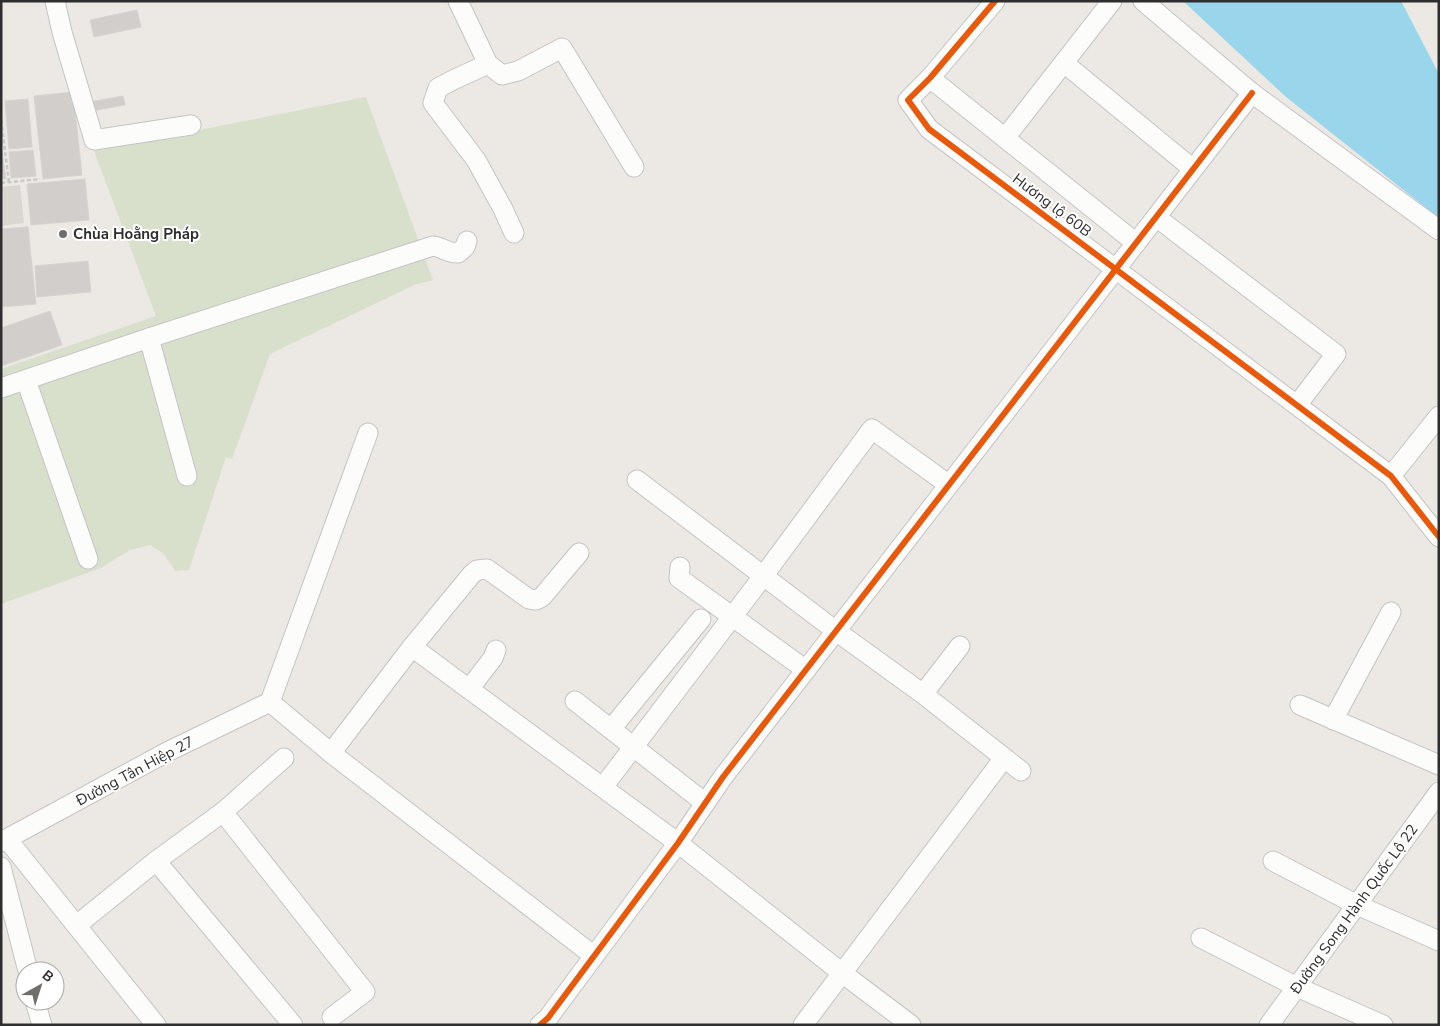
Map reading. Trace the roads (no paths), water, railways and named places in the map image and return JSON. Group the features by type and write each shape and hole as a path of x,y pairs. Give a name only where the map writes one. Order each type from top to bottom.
{"street":[{"path":"55,1 62,32 94,140 191,125"},
{"path":"458,1 488,64 502,75 518,71 562,48 634,167"},
{"name":"Hương lộ 60B","path":"995,1 930,78 908,100 929,129 1115,268"},
{"path":"1005,138 1112,1"},
{"path":"1143,1 1252,93 1439,230"},
{"path":"1064,63 1193,169"},
{"path":"488,64 438,88 433,103 476,160 514,233"},
{"path":"930,78 1136,243"},
{"path":"540,1025 548,1018 678,843 723,777 1252,93"},
{"path":"1156,217 1336,354 1297,405"},
{"path":"1,388 433,246 450,253 458,253 465,247 467,241"},
{"path":"1115,268 1391,476 1439,537"},
{"path":"149,338 187,476"},
{"path":"26,380 88,559"},
{"path":"1391,476 1439,416"},
{"path":"603,787 872,429 949,485"},
{"path":"368,433 270,702 331,753 594,956"},
{"path":"637,480 836,631 923,694 1020,771"},
{"path":"331,753 472,574 477,570 487,569 529,599 536,600 542,597 579,553"},
{"path":"680,567 679,578 806,670"},
{"path":"1333,720 1391,612"},
{"path":"611,729 701,619"},
{"path":"923,694 960,646"},
{"path":"412,648 678,843 911,1025"},
{"path":"469,689 493,658 496,650"},
{"name":"Đường Tân Hiệp 27","path":"4,841 167,752 270,702"},
{"path":"574,702 705,803"},
{"path":"1300,705 1439,765"},
{"path":"77,925 156,861 223,812 284,758"},
{"path":"803,1025 1004,758"},
{"name":"Đường Song Hành Quốc Lộ 22","path":"1269,1025 1439,792"},
{"path":"223,812 365,992 331,1022"},
{"path":"4,841 77,925 156,1025"},
{"path":"156,861 293,1025"},
{"path":"1273,861 1357,905 1439,941"},
{"path":"1,867 25,961"},
{"path":"1201,938 1297,987 1384,1025"},
{"path":"38,1011 42,1025"}],"water":[{"path":"1183,1 1401,1 1439,74 1439,218 1286,97"}],"place":[{"name":"Chùa Hoằng Pháp","path":"63,234"}]}
